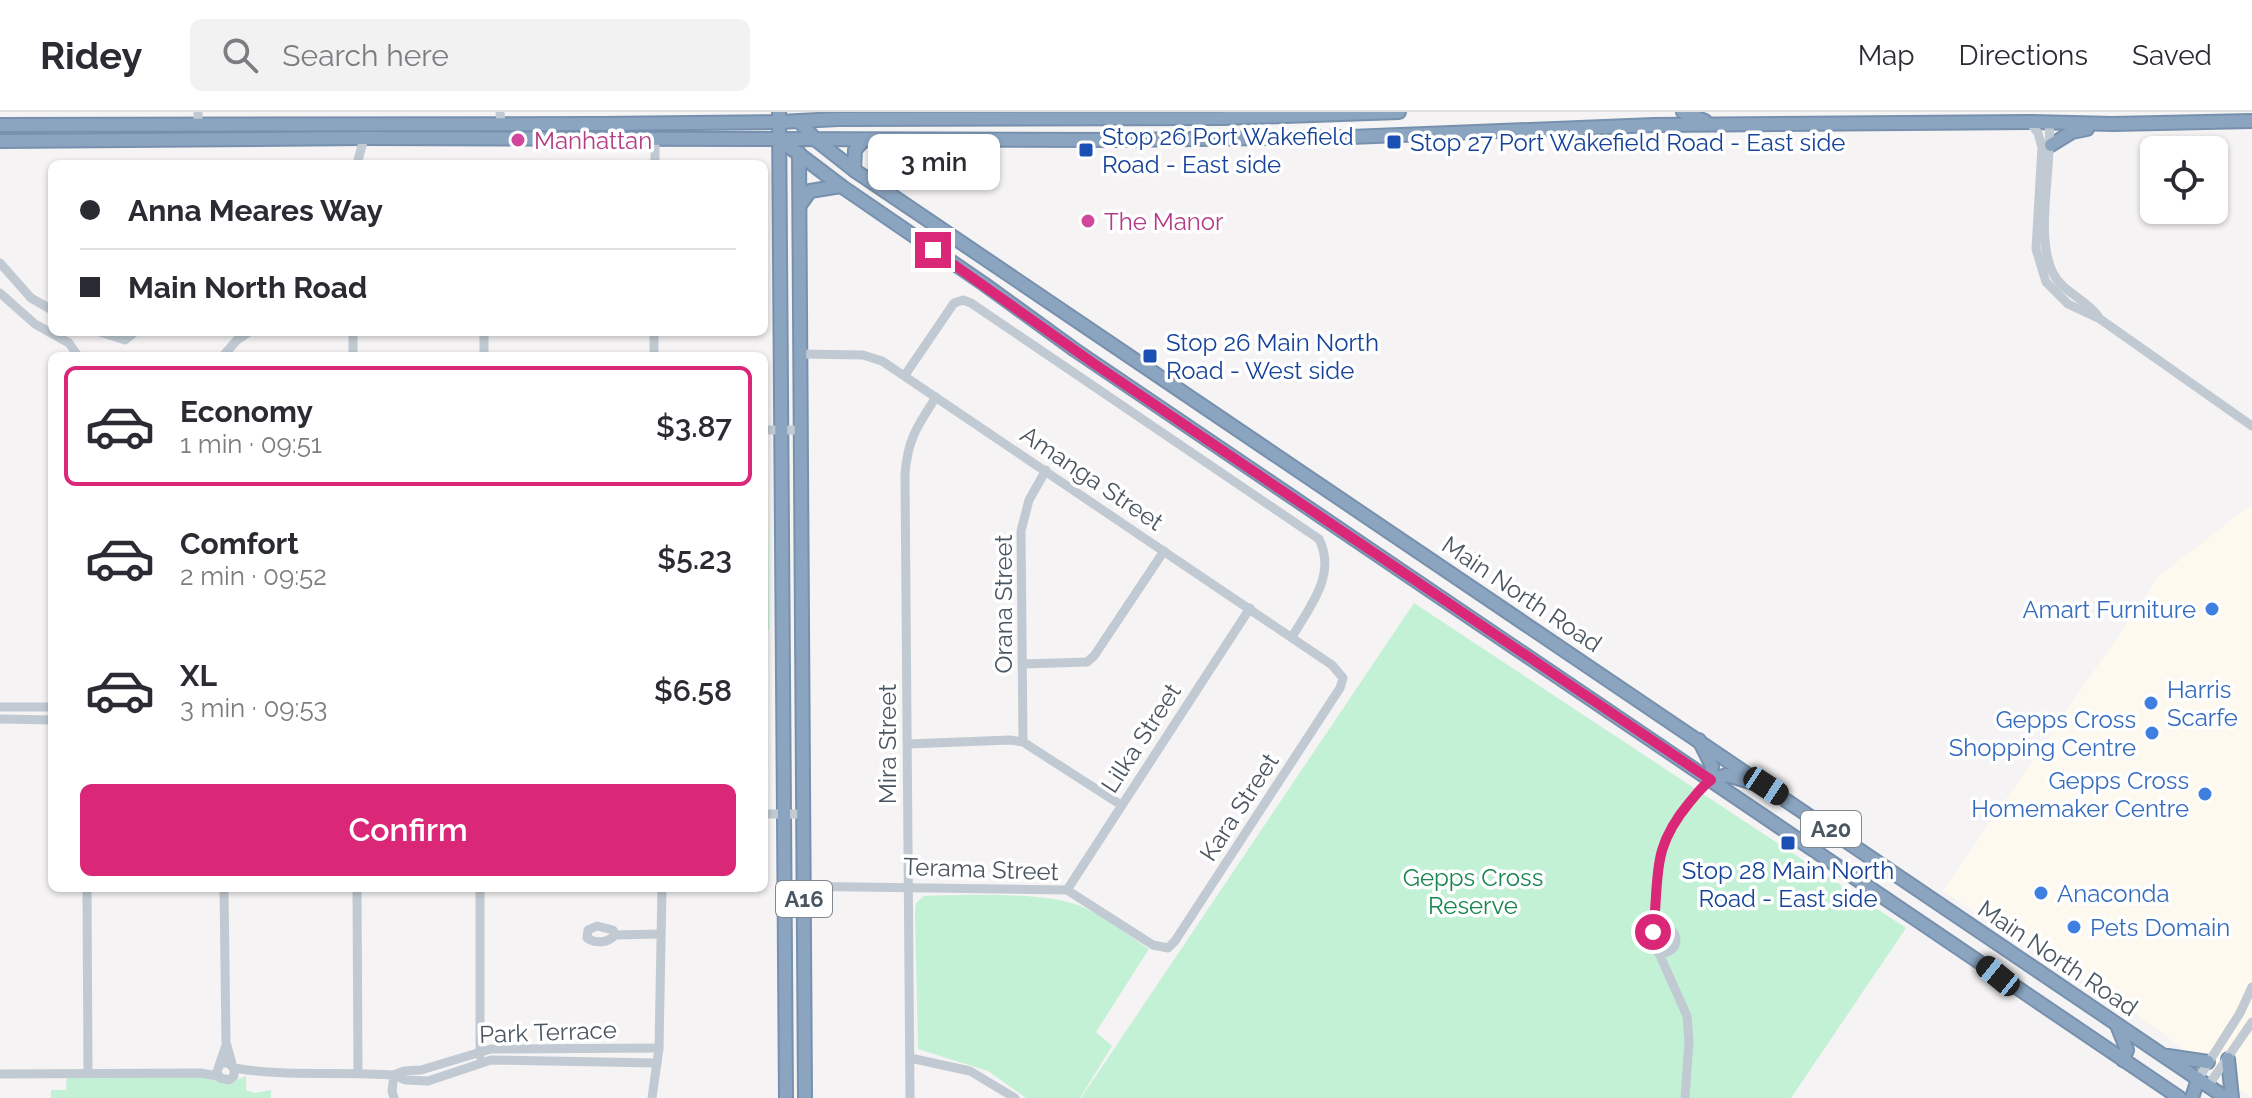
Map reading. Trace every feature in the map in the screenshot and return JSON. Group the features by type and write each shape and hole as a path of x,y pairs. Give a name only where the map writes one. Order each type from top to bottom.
{"highway":[{"path":"0,125 110,125 198,118 501,125 833,115 1224,118 1399,112"},
{"path":"1654,125 1670,112"},
{"path":"1683,112 1715,124"},
{"path":"1350,114 1350,137"},
{"path":"2201,123 2252,114"},
{"name":"A16","path":"799,116 805,1098"},
{"name":"Main North Road","path":"799,116 816,140 854,170 2226,1098"},
{"name":"A16","path":"779,117 786,1098"},
{"path":"0,141 364,138 501,125 655,138 1033,141 1350,137 1654,125 2030,122 2046,117 2113,124 2252,121"},
{"path":"198,118 198,139"},
{"path":"1033,141 1034,118"},
{"path":"364,123 364,138"},
{"path":"2051,145 2076,131 2113,124"},
{"path":"110,125 142,131 153,140"},
{"name":"Main North Road","path":"779,139 1101,368 2180,1098"},
{"path":"854,170 855,150 864,140"},
{"path":"799,207 810,191 841,186"},
{"path":"984,284 996,266"},
{"path":"780,341 801,354 780,369"},
{"path":"1699,740 1712,766 1711,780 1727,775 1766,786"},
{"path":"2117,1025 2127,1050 2123,1060"},
{"path":"2161,1055 2208,1062"},
{"path":"2228,1059 2232,1098"},
{"path":"2195,1098 2203,1083"}],"street":[{"path":"2046,117 2051,145 2045,230 2047,258 2054,276 2092,307 2100,319"},
{"path":"2030,122 2038,133 2042,147 2036,249 2046,282 2068,304 2100,319 2252,426"},
{"path":"358,160 364,138"},
{"path":"655,138 655,160"},
{"path":"0,263 31,298 48,308"},
{"path":"0,293 35,324 48,331"},
{"path":"905,375 954,303 963,300 1319,539 1326,553 1326,571 1292,637"},
{"path":"56,336 69,343 75,352"},
{"name":"Amanga Street","path":"801,354 863,355 882,361 1250,608 1332,665 1343,678"},
{"name":"Mira Street","path":"910,1098 907,449 913,433 936,397"},
{"path":"768,430 800,430"},
{"name":"Orana Street","path":"1023,742 1021,531 1029,500 1046,470"},
{"path":"1023,664 1087,662 1164,551"},
{"name":"Lilka Street","path":"1067,890 1250,608"},
{"name":"Kara Street","path":"1160,948 1168,948 1175,941 1340,688 1343,678"},
{"path":"0,707 48,707"},
{"path":"0,719 48,720"},
{"path":"908,744 1023,742 1121,805"},
{"path":"1685,1098 1689,1041 1687,1016 1665,972 1663,951 1650,942 1656,909 1658,857 1663,842 1683,811 1711,780"},
{"path":"768,814 803,814"},
{"name":"Terama Street","path":"784,886 1067,890 1160,948"},
{"path":"87,892 88,1073"},
{"path":"224,892 226,1069"},
{"path":"357,892 358,1072"},
{"path":"480,892 481,1063"},
{"path":"652,1098 659,1048 662,892"},
{"path":"1656,909 1675,939 1674,946 1663,951"},
{"path":"1653,932 1666,927"},
{"path":"615,935 661,934"},
{"path":"2203,1083 2208,1062 2247,1001 2252,987"},
{"path":"2203,1083 2228,1059 2252,1022"},
{"name":"Park Terrace","path":"394,1075 491,1049 659,1048"},
{"path":"910,1058 970,1071 1015,1098"},
{"name":"Park Terrace","path":"0,1074 200,1073 226,1069 358,1072 428,1081 491,1060 657,1063"},
{"path":"394,1075 394,1098"}],"shaded area":[{"name":"Gepps Cross Shopping Centre","path":"2252,504 2251,1098 2137,1015 1943,891 2159,576"}],"green space":[{"path":"768,480 769,630 768,630"},
{"name":"Gepps Cross Reserve","path":"1414,603 1906,928 1791,1098 1081,1098"},
{"path":"924,896 1030,896 1070,903 1102,917 1149,949 1096,1032 1112,1046 1080,1098 1026,1098 988,1071 918,1049 915,914 916,903"},
{"path":"67,1076 203,1076 232,1082 246,1076 246,1090 254,1093 271,1090 271,1098 51,1098 51,1090 66,1090"}],"place":[{"name":"Manhattan","path":"518,140"},
{"name":"Stop 27 Port Wakefield Road - East side","path":"1394,142"},
{"name":"Stop 26 Port Wakefield Road - East side","path":"1086,150"},
{"name":"The Manor","path":"1088,221"},
{"name":"Stop 26 Main North Road - West side","path":"1150,356"},
{"name":"Amart Furniture","path":"2212,609"},
{"name":"Harris Scarfe","path":"2151,703"},
{"name":"Gepps Cross Shopping Centre","path":"2152,733"},
{"name":"Gepps Cross Homemaker Centre","path":"2205,794"},
{"name":"Stop 28 Main North Road - East side","path":"1788,843"},
{"name":"Anaconda","path":"2041,893"},
{"name":"Pets Domain","path":"2074,927"}],"route":[{"path":"933,250 1096,365 1711,780 1683,811 1663,842 1658,857 1653,932"}]}
